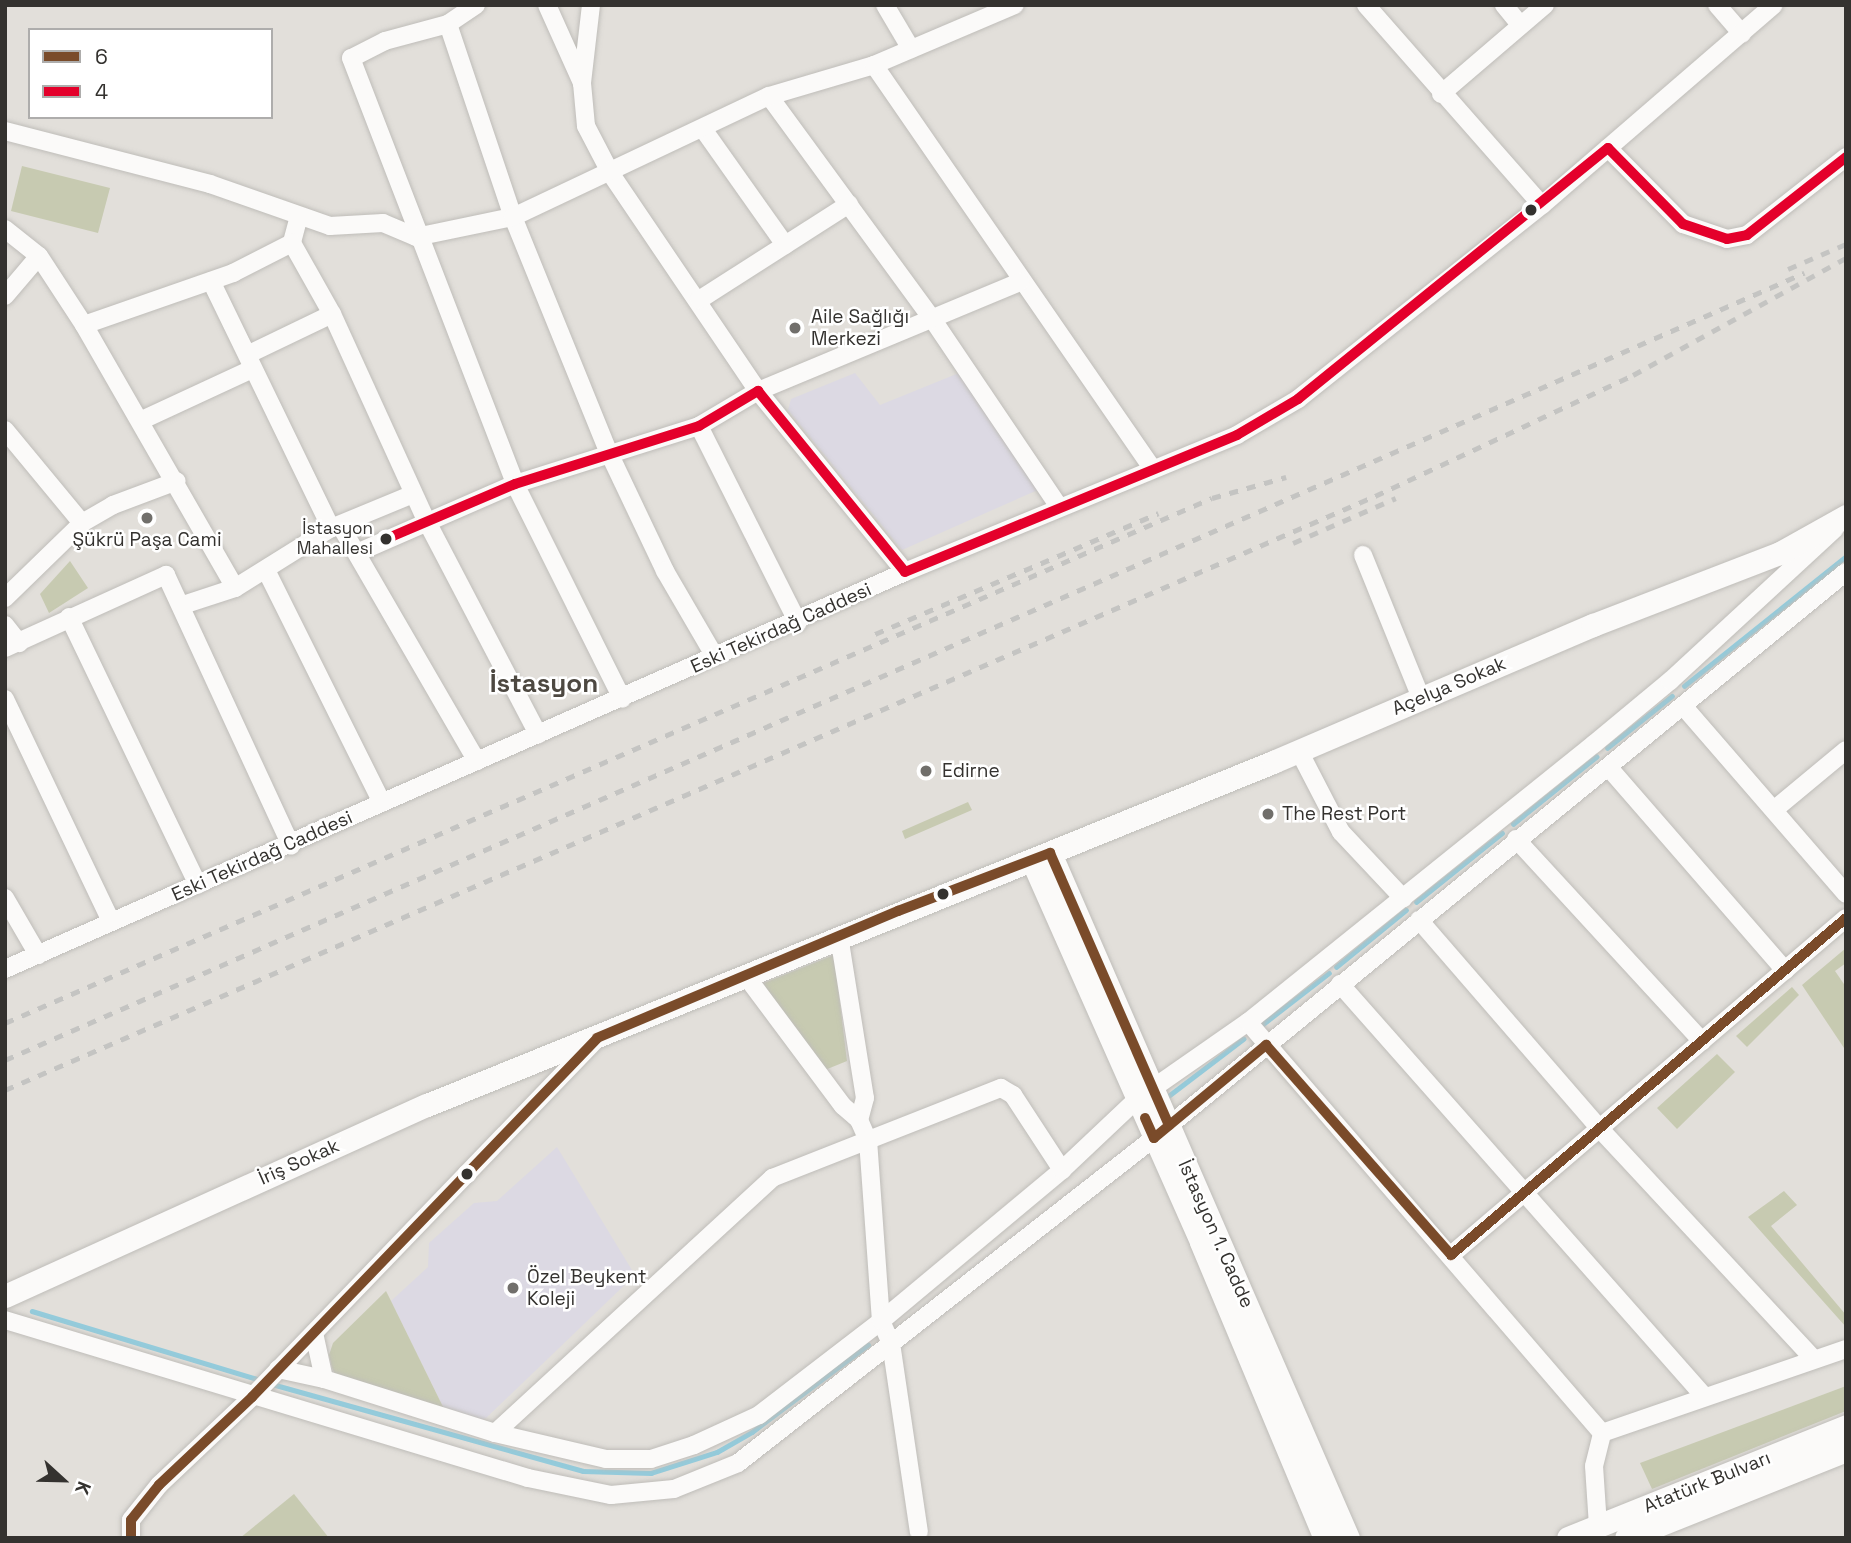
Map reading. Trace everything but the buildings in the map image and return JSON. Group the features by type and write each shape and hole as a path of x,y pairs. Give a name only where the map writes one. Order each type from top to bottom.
{"main road":[{"name":"Açelya Sokak","path":"839,936 1041,857 1420,698 1780,553 1846,517"},
{"name":"İstasyon 1. Cadde","path":"1041,857 1144,1094 1348,1538"},
{"name":"İriş Sokak","path":"5,1296 427,1105 597,1038 839,936"},
{"name":"İstasyon 1. Cadde","path":"1162,1131 1325,1538"},
{"name":"Atatürk Bulvarı","path":"1568,1538 1846,1426"},
{"name":"Atatürk Bulvarı","path":"1633,1536 1846,1450"}],"street":[{"path":"476,5 448,24 385,41 351,58 416,237 515,484 622,699"},
{"path":"547,5 582,83"},
{"path":"591,5 582,83 586,126 611,174 699,300 758,391 905,572"},
{"path":"885,5 911,49"},
{"path":"1366,5 1441,94 1542,205"},
{"path":"1504,5 1520,25"},
{"path":"1441,94 1545,5"},
{"path":"1717,5 1742,34"},
{"name":"Eski Tekirdağ Caddesi","path":"5,969 797,623 905,572 1237,435 1298,399 1542,205 1774,5"},
{"path":"5,131 210,184 330,226 383,223 416,237 513,217 611,174 769,96 874,65 1012,6"},
{"path":"448,24 513,217 609,453 665,571 715,657"},
{"path":"874,65 1020,282 1153,469"},
{"path":"769,96 933,320 1059,507"},
{"path":"703,129 785,245"},
{"path":"1608,148 1683,224 1727,239 1747,235 1846,157"},
{"path":"699,300 849,205"},
{"path":"299,216 292,243 332,314 426,520 538,734"},
{"path":"5,229 39,256 84,325 177,481 235,588"},
{"path":"84,325 211,281 292,243"},
{"path":"5,296 39,256"},
{"path":"211,281 336,526 359,552 477,761"},
{"path":"359,552 426,520 515,484 699,426 758,391 1020,282"},
{"path":"140,421 251,362 332,314"},
{"path":"699,426 797,623"},
{"path":"5,430 82,523"},
{"path":"5,598 82,523 113,505 177,481"},
{"path":"183,605 235,588 336,526 413,494"},
{"path":"278,1369 324,1379 495,1433 606,1459 651,1459 694,1445 760,1415 881,1321 1062,1170 1144,1094 1248,1022 1670,681 1846,517"},
{"path":"1363,555 1420,698"},
{"path":"266,570 383,803"},
{"path":"5,1320 252,1397 528,1478 611,1494 674,1489 738,1463 1162,1131 1517,839 1610,769 1846,572"},
{"path":"5,625 12,645 166,575 183,605 291,845"},
{"path":"69,617 198,885"},
{"path":"5,699 111,921"},
{"path":"1684,707 1775,808 1846,894"},
{"path":"1775,808 1846,750"},
{"path":"1299,751 1340,832 1403,898"},
{"path":"1610,769 1785,970"},
{"path":"1517,839 1702,1041"},
{"path":"5,898 38,956"},
{"path":"1451,1255 1846,918"},
{"path":"1419,920 1600,1129 1813,1359"},
{"path":"839,936 865,1098 859,1120"},
{"path":"746,975 842,1106 859,1120 869,1140 881,1321 891,1343 919,1532"},
{"path":"1340,984 1704,1396"},
{"path":"1248,1022 1602,1433"},
{"path":"131,1538 131,1520 159,1485 252,1397 597,1038"},
{"path":"495,1433 772,1178 1001,1088 1013,1096 1062,1170"},
{"path":"314,1333 324,1379"},
{"path":"1602,1433 1846,1349"},
{"path":"1598,1526 1594,1466 1602,1433"}],"shaded area":[{"path":"855,373 880,405 959,373 1040,489 902,550 788,410 791,399"},
{"name":"Özel Beykent Koleji","path":"557,1147 635,1275 486,1418 472,1423 447,1415 391,1301 428,1267 429,1243 474,1203 497,1201"}],"green space":[{"path":"22,166 110,188 98,233 11,211"},
{"path":"70,561 88,588 49,613 40,594"},
{"path":"968,802 972,810 905,839 902,831"},
{"path":"1846,948 1846,963 1835,971 1846,987 1846,1051 1802,985"},
{"path":"834,955 847,1061 820,1072 759,985"},
{"path":"1792,987 1799,995 1747,1047 1736,1036"},
{"path":"1717,1054 1735,1072 1677,1129 1657,1108"},
{"path":"1784,1191 1797,1205 1771,1226 1846,1315 1846,1327 1748,1217"},
{"path":"386,1291 447,1415 336,1376 332,1368 329,1355 333,1343"},
{"path":"1846,1386 1846,1411 1652,1489 1640,1463"},
{"path":"294,1494 329,1538 240,1538"}],"waterway":[{"path":"1684,686 1846,556"},
{"path":"1607,748 1672,696"},
{"path":"1513,824 1596,757"},
{"path":"1416,902 1502,833"},
{"path":"1336,967 1406,910"},
{"path":"1263,1024 1329,973"},
{"path":"1167,1097 1243,1039"},
{"path":"32,1311 260,1380"},
{"path":"272,1384 583,1471 651,1473 717,1452 752,1432 868,1345"}],"railway":[{"path":"1788,269 1846,244"},
{"path":"5,1090 1375,496 1633,375 1846,258"},
{"path":"5,1060 1804,273"},
{"path":"5,1023 1212,498 1286,477"},
{"path":"1293,543 1396,498"},
{"path":"875,634 1158,513"}],"transit line":[{"name":"4","path":"1608,148 1683,224 1727,239 1747,235 1846,157"},
{"name":"4","path":"905,572 1237,435 1298,399 1608,148"},
{"name":"4","path":"386,539 515,484 699,426 758,391 905,572"},
{"name":"6","path":"131,1538 131,1520 159,1485 252,1397 597,1038 898,911 1050,853 1169,1125"},
{"name":"6","path":"1451,1255 1846,918"},
{"name":"6","path":"1266,1045 1451,1255"},
{"name":"6","path":"1145,1118 1154,1138 1266,1045"}],"place":[{"name":"Aile Sağlığı Merkezi","path":"795,328"},
{"name":"Şükrü Paşa Cami","path":"147,518"},
{"name":"İstasyon Mahallesi","path":"386,539"},
{"name":"Edirne","path":"926,771"},
{"name":"The Rest Port","path":"1268,814"},
{"name":"Özel Beykent Koleji","path":"513,1288"}],"district":[{"name":"İstasyon","path":"544,684"}]}
